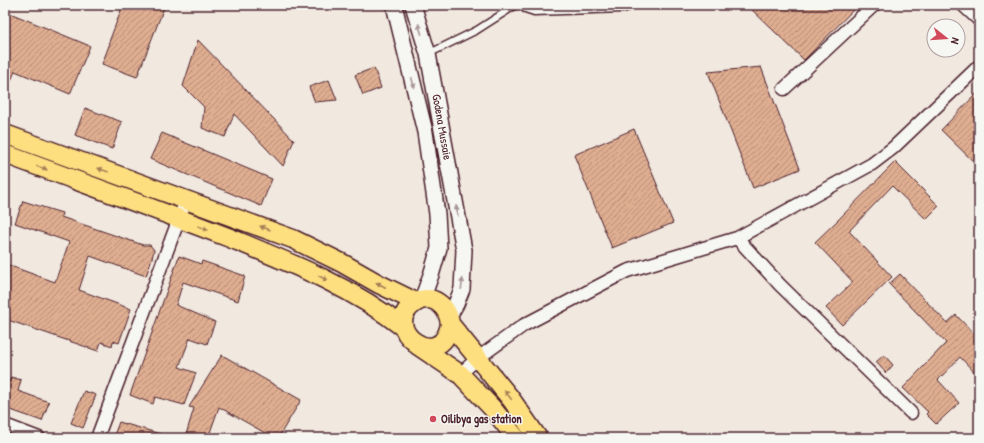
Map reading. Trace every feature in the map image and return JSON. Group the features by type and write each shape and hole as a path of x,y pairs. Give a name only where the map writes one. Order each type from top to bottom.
{"main road":[{"path":"6,144 125,178 293,239 342,263 379,284 419,301 436,301 446,310 450,320 511,399 538,438"},
{"path":"6,144 118,196 285,260 372,305 404,328"},
{"path":"118,196 125,178"},
{"path":"285,260 293,239"},
{"path":"419,301 410,307 406,313 404,328 409,338 460,374 493,409 516,438"},
{"path":"416,344 424,347 439,343 445,338 449,331 450,320"}],"street":[{"name":"Godena Mussaie","path":"394,5 425,132 437,214 439,248 432,272 419,301"},
{"name":"Godena Mussaie","path":"413,5 428,54 464,250 462,288 450,320"},
{"path":"784,89 874,5"},
{"path":"963,5 979,20"},
{"path":"460,374 478,358 524,325 627,271 737,238 872,164 893,148 979,66"},
{"path":"425,132 442,129"},
{"path":"97,438 186,200"},
{"path":"737,238 780,285 911,413"},
{"path":"5,425 39,438"}],"lane":[{"path":"428,54 477,30 516,5"},
{"path":"521,5 525,9 534,12 623,9 636,5"}],"building":[{"path":"123,5 165,5 137,77 102,64"},
{"path":"747,5 858,5 804,60"},
{"path":"5,11 90,46 70,94 15,71 5,95"},
{"path":"198,40 294,140 283,166 234,114 225,137 202,128 204,107 183,86"},
{"path":"761,67 800,169 753,188 708,72"},
{"path":"374,68 381,88 363,95 355,75"},
{"path":"329,80 337,100 315,102 309,87"},
{"path":"979,91 979,167 941,130"},
{"path":"85,108 122,122 112,149 75,135"},
{"path":"634,129 673,223 612,248 574,155"},
{"path":"162,133 272,179 261,206 150,159"},
{"path":"895,162 939,206 926,219 892,186 849,231 892,277 842,325 826,308 853,282 815,242"},
{"path":"23,201 62,213 61,217 143,245 150,245 154,250 146,276 90,256 79,290 131,309 119,343 113,341 112,346 101,342 98,351 5,319 5,264 55,282 69,242 15,223"},
{"path":"179,256 201,264 202,261 245,276 238,301 183,282 176,305 215,322 207,344 190,338 179,367 196,373 184,405 155,397 153,404 130,395"},
{"path":"900,274 947,323 956,315 979,339 979,377 960,357 938,380 959,403 936,424 926,414 928,412 903,388 946,343 889,284"},
{"path":"222,355 301,400 278,438 274,438 219,407 208,438 185,438 194,408 189,407"},
{"path":"884,355 893,365 886,373 876,362"},
{"path":"11,377 21,380 18,391 49,402 42,421 5,408 5,380 10,381"},
{"path":"84,391 96,395 83,428 71,423"},
{"path":"119,422 164,435 164,438 113,438"}],"place":[{"name":"Oilibya gas station","path":"433,419"}]}
